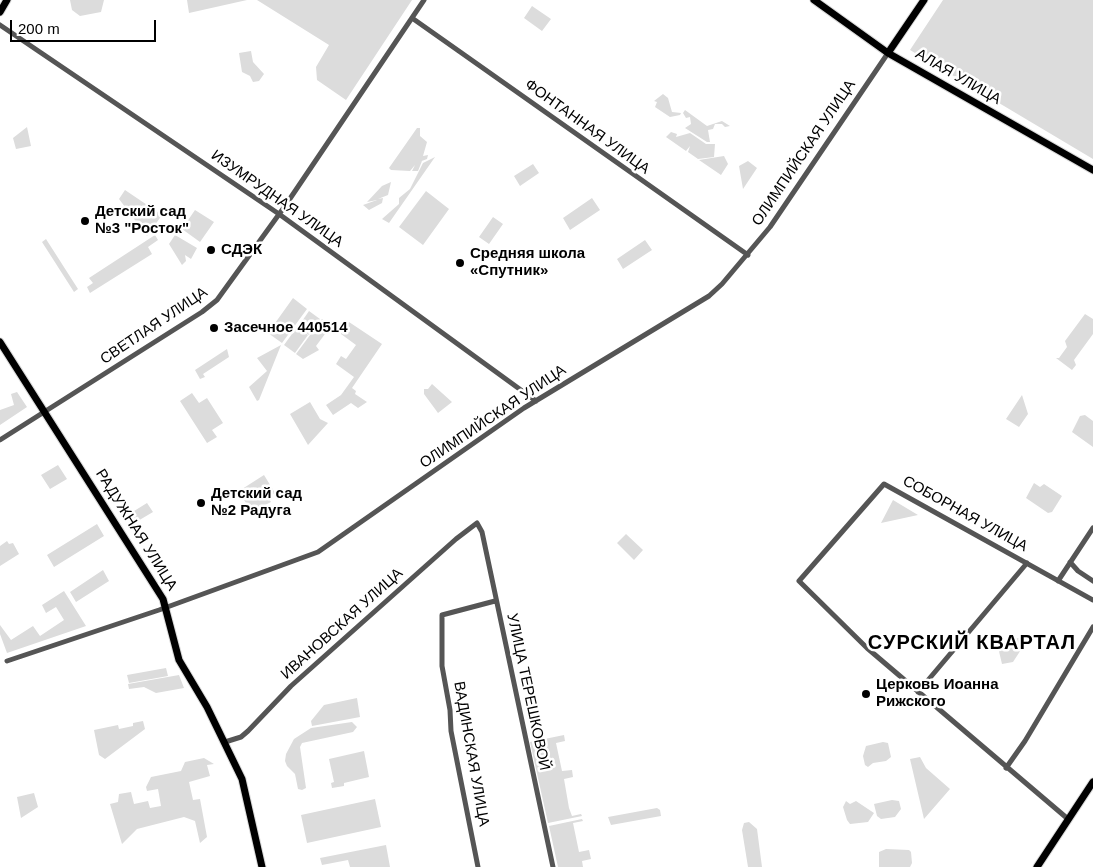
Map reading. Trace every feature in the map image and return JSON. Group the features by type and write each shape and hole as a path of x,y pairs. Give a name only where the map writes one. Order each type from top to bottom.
{"main road":[{"path":"0,12 7,0"},
{"name":"АЛАЯ УЛИЦА","path":"814,0 888,52 1093,170"},
{"path":"888,52 924,0"},
{"name":"РАДУЖНАЯ УЛИЦА","path":"0,342 140,561 166,606 179,660 204,701 239,770 262,867"},
{"path":"1037,867 1093,782"}],"street":[{"name":"СВЕТЛАЯ УЛИЦА","path":"0,440 212,305 226,290 279,214 424,0"},
{"name":"ФОНТАННАЯ УЛИЦА","path":"412,18 748,255"},
{"name":"ИЗУМРУДНАЯ УЛИЦА","path":"0,25 279,214 536,401"},
{"name":"ОЛИМПИЙСКАЯ УЛИЦА","path":"7,661 318,552 536,401 709,296 748,255 770,227 888,52"},
{"name":"СОБОРНАЯ УЛИЦА","path":"1068,819 918,692 836,618 799,581 884,484 1093,600"},
{"name":"УЛИЦА ТЕРЕШКОВОЙ","path":"477,523 482,532 495,601 554,867"},
{"name":"ИВАНОВСКАЯ УЛИЦА","path":"225,742 248,731 291,686 456,538 477,523"},
{"path":"1058,581 1093,528"},
{"path":"1070,562 1078,571 1093,581"},
{"path":"918,692 1027,563"},
{"name":"ВАДИНСКАЯ УЛИЦА","path":"478,867 451,731 450,710 442,666 442,615 495,601"},
{"path":"1006,768 1030,733 1093,627"}],"shaded area":[{"path":"70,0 104,0 101,12 80,16 72,10"},
{"path":"187,0 247,0 189,13"},
{"path":"257,0 412,0 346,100 317,80 316,67 329,45"},
{"path":"943,0 1093,0 1093,159 910,50"},
{"path":"532,6 551,19 542,31 524,18"},
{"path":"251,51 253,62 264,74 259,81 253,82 250,76 242,72 239,53"},
{"path":"663,94 668,98 672,112 681,113 680,115 670,117 655,107 657,102 654,101"},
{"path":"685,110 707,126 722,121 730,126 725,127 722,124 715,124 713,129 708,130 710,142 707,142 685,128 691,124 690,117 686,118 683,113"},
{"path":"27,127 31,146 16,149 13,138"},
{"path":"417,128 420,128 420,136 427,142 423,156 428,155 427,159 419,162 422,161 418,171 412,171 415,165 410,171 391,170 389,168"},
{"path":"671,132 677,134 676,137 690,133 706,144 715,144 714,157 698,159 688,152 690,146 686,151 666,137"},
{"path":"724,156 728,164 721,175 699,160"},
{"path":"435,157 389,223 382,219 399,204 399,198 410,189 423,163"},
{"path":"748,161 757,168 743,189 739,166"},
{"path":"533,164 539,173 520,186 514,176"},
{"path":"391,182 388,195 378,199 383,198 382,203 369,210 363,205 377,200 367,202 382,186"},
{"path":"125,190 162,215 147,236 119,199"},
{"path":"426,191 449,209 423,245 399,227"},
{"path":"592,198 600,210 570,230 563,218"},
{"path":"195,210 214,222 200,242 182,229"},
{"path":"493,217 503,224 489,244 479,237"},
{"path":"155,235 158,240 148,247 152,254 90,293 87,287 93,283 89,278"},
{"path":"175,235 197,248 191,259 185,255 186,261 182,265 169,244"},
{"path":"46,239 78,289 74,292 42,242"},
{"path":"645,240 652,250 623,269 617,259"},
{"path":"293,298 307,309 282,343 268,333"},
{"path":"309,311 320,319 309,335 298,327"},
{"path":"1085,314 1093,319 1093,334 1074,360 1076,365 1072,370 1056,358 1059,358 1067,347 1065,341"},
{"path":"322,319 331,326 316,346 319,350 303,359 296,354"},
{"path":"349,322 382,344 352,388 356,391 355,394 367,402 358,408 351,403 333,415 326,405 341,395 354,377 336,364 341,356 346,359 356,345 341,334"},
{"path":"297,327 308,335 295,353 284,345"},
{"path":"281,345 257,401 249,387 267,371 257,358"},
{"path":"227,349 229,357 203,374 205,377 200,379 195,370"},
{"path":"432,384 452,402 438,413 424,394 424,389 428,389"},
{"path":"17,392 27,407 0,425 0,410 14,405 11,394"},
{"path":"192,393 199,403 207,398 223,423 212,430 217,437 207,443 180,401"},
{"path":"1022,395 1028,414 1019,427 1006,419"},
{"path":"310,402 320,419 328,423 308,445 290,414"},
{"path":"1085,415 1093,421 1093,447 1072,432 1080,416"},
{"path":"58,465 67,479 50,489 41,475"},
{"path":"264,475 275,493 268,497 271,502 251,512 239,491"},
{"path":"1034,483 1040,487 1044,484 1062,496 1052,512 1048,513 1026,498"},
{"path":"893,500 918,515 881,523"},
{"path":"147,503 153,512 131,525 126,516"},
{"path":"97,524 104,536 54,567 47,555"},
{"path":"626,534 643,550 634,560 617,543"},
{"path":"7,541 9,544 13,543 19,554 0,566 0,546"},
{"path":"103,570 109,581 76,602 70,592"},
{"path":"64,591 86,626 7,653 0,634 0,625 11,640 33,626 40,636 64,620 56,607 46,613 42,605"},
{"path":"1027,636 1028,639 1013,662 1002,664 997,643"},
{"path":"166,668 168,676 129,683 127,675"},
{"path":"179,675 184,688 156,693 144,687 129,689 128,684"},
{"path":"357,698 360,717 312,726 311,721 324,705"},
{"path":"143,721 145,729 105,759 99,755 94,730 118,725 119,729 133,726 133,723"},
{"path":"352,722 357,727 353,732 302,743 300,747 306,788 298,789 295,774 285,761 286,754 294,739 311,728"},
{"path":"564,735 565,741 556,743 562,771 572,770 573,777 564,779 569,808 572,816 581,814 582,816 548,823 530,742"},
{"path":"883,742 888,743 891,757 886,761 873,763 868,767 865,765 863,756 866,746"},
{"path":"364,751 369,777 344,783 344,786 332,788 331,783 334,782 329,759"},
{"path":"920,757 926,768 950,789 924,819 910,759"},
{"path":"204,758 214,764 207,765 210,776 189,782 193,800 200,799 207,837 200,843 195,821 184,817 137,829 122,844 110,804 118,802 119,794 131,792 134,804 148,801 150,808 161,806 158,789 147,791 146,787 151,777 181,771 185,762"},
{"path":"34,793 38,807 21,818 17,797"},
{"path":"375,799 381,827 307,843 301,815"},
{"path":"892,800 899,801 901,809 895,817 881,819 877,816 874,804"},
{"path":"846,801 850,804 856,801 874,813 868,822 850,824 843,807"},
{"path":"657,808 660,810 661,816 611,825 608,817"},
{"path":"582,819 583,821 573,823 579,852 589,850 591,859 582,861 583,867 558,867 549,826"},
{"path":"749,822 757,829 762,867 748,867 742,830 744,823"},
{"path":"386,845 390,867 350,867 348,860 322,865 320,858"},
{"path":"886,849 909,850 912,863 910,867 879,867 879,852"}],"place":[{"name":"Детский сад №3 \"Росток\"","path":"85,221"},
{"name":"СДЭК","path":"211,250"},
{"name":"Средняя школа «Спутник»","path":"460,263"},
{"name":"Засечное 440514","path":"214,328"},
{"name":"Детский сад №2 Радуга","path":"201,503"},
{"name":"Церковь Иоанна Рижского","path":"866,694"}],"district":[{"name":"СУРСКИЙ КВАРТАЛ","path":"972,643"}]}
